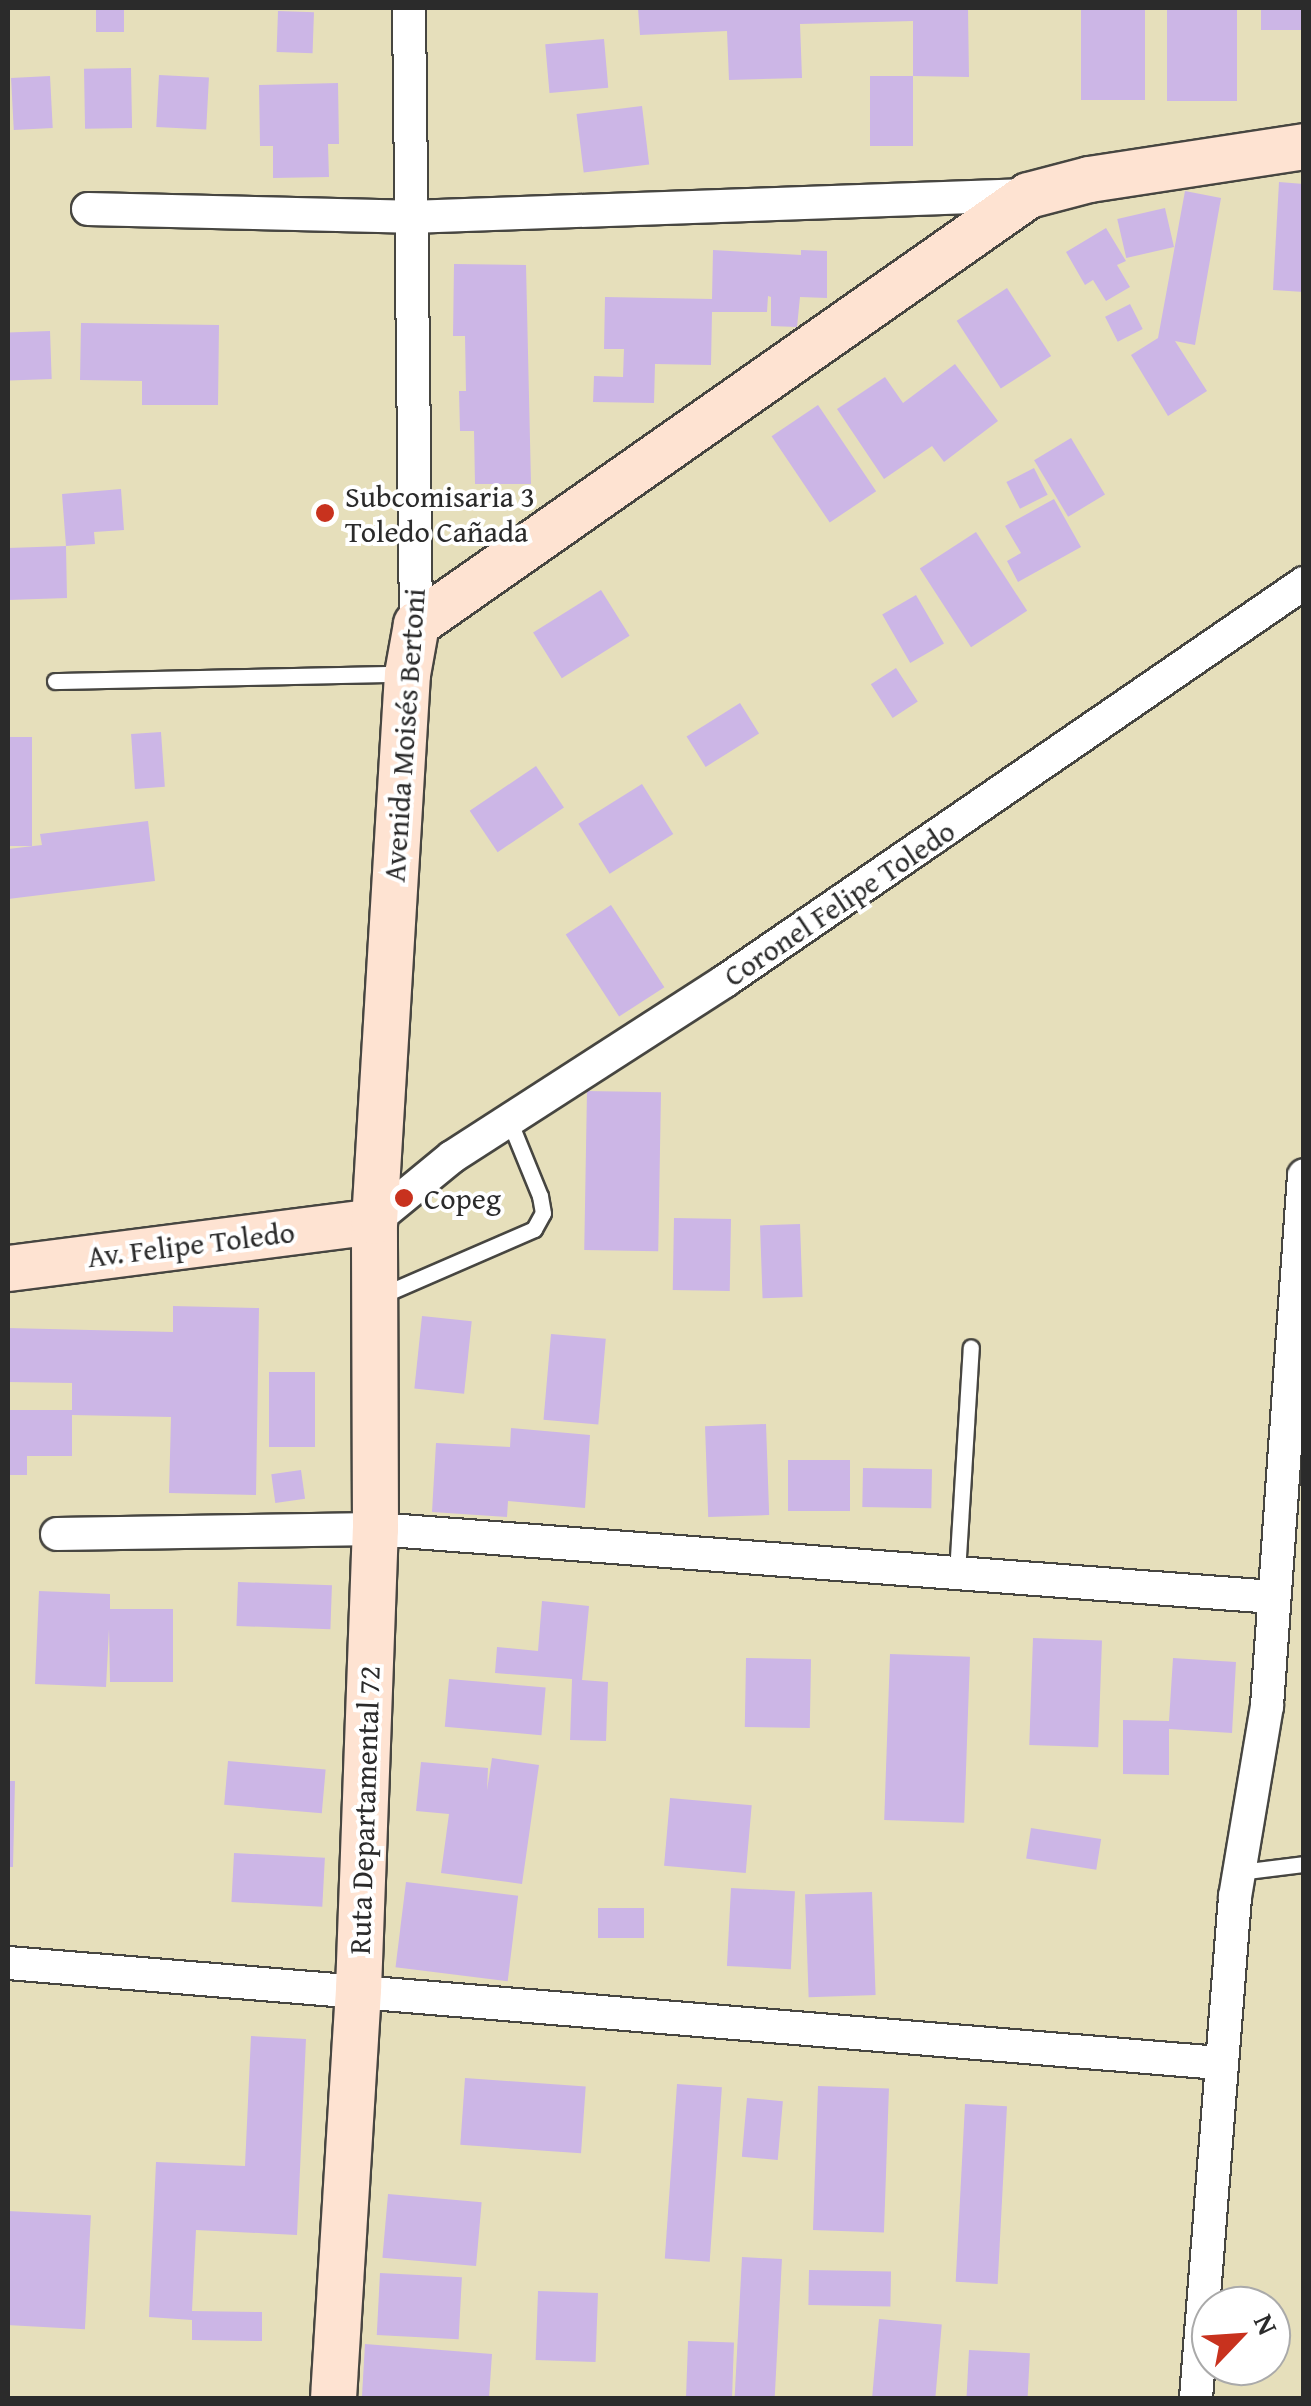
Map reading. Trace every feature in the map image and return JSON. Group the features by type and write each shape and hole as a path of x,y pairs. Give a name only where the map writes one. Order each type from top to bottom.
{"street":[{"name":"Avenida Moisés Bertoni","path":"374,1221 407,674 416,624 409,8"},
{"path":"88,209 410,217 1028,195 1089,180 1304,146"},
{"path":"416,624 1028,195"},
{"name":"Coronel Felipe Toledo","path":"374,1221 452,1157 725,981 1304,584"},
{"path":"1196,2398 1220,2063 1240,1872 1267,1706 1304,1175"},
{"name":"Av. Felipe Toledo","path":"8,1268 374,1221"},
{"name":"Ruta Departamental 72","path":"334,2398 358,1988 375,1529 374,1221"},
{"path":"56,1534 375,1529 1274,1596"},
{"path":"8,1963 358,1988 1220,2063"}],"lane":[{"path":"55,681 407,674"},
{"path":"377,1297 534,1230 542,1213 540,1196 510,1120"},
{"path":"956,1573 971,1347"},
{"path":"1240,1872 1304,1864"}],"building":[{"path":"96,8 124,8 124,32 96,32"},
{"path":"638,8 968,8 969,77 913,76 913,21 800,24 802,78 729,80 727,31 640,35"},
{"path":"1081,8 1145,8 1145,100 1081,100"},
{"path":"1167,8 1237,8 1237,101 1167,101"},
{"path":"1261,8 1304,8 1304,30 1261,30"},
{"path":"278,11 314,12 313,53 277,52"},
{"path":"604,39 608,88 549,93 545,44"},
{"path":"131,68 132,128 85,129 84,69"},
{"path":"159,75 209,78 206,130 156,127"},
{"path":"50,76 53,128 14,130 11,78"},
{"path":"870,76 913,76 913,146 870,146"},
{"path":"338,83 339,144 328,144 329,177 273,178 273,146 260,146 259,85"},
{"path":"642,106 649,165 584,173 576,114"},
{"path":"1279,182 1304,184 1304,292 1273,290"},
{"path":"1185,191 1221,198 1195,345 1175,341 1207,391 1168,416 1131,355 1158,338"},
{"path":"1165,208 1174,247 1126,258 1117,219"},
{"path":"1106,228 1126,261 1117,265 1130,287 1106,301 1093,280 1085,285 1066,252"},
{"path":"713,250 801,255 801,250 827,251 827,298 800,297 797,327 771,326 768,296 767,312 712,312 711,365 655,364 654,403 593,402 594,376 623,377 624,349 604,349 605,297 712,299"},
{"path":"454,264 526,265 531,484 475,484 474,431 460,431 459,391 466,391 465,336 453,336"},
{"path":"1007,288 1051,356 1001,389 957,321"},
{"path":"1130,304 1143,329 1118,342 1105,317"},
{"path":"81,323 219,325 218,405 142,405 142,381 80,380"},
{"path":"50,331 52,379 10,380 8,332"},
{"path":"955,364 998,421 944,462 932,446 884,479 837,409 885,377 903,403"},
{"path":"818,405 876,491 830,523 772,436"},
{"path":"1071,438 1105,495 1068,517 1034,460"},
{"path":"1034,468 1048,495 1020,509 1006,482"},
{"path":"121,489 124,530 94,532 95,544 66,546 62,494"},
{"path":"1054,499 1081,547 1018,582 1007,561 1021,553 1005,526"},
{"path":"976,532 1027,611 971,647 920,568"},
{"path":"66,546 67,598 8,600 8,548"},
{"path":"601,590 630,636 562,678 533,632"},
{"path":"916,595 944,643 910,663 882,614"},
{"path":"896,668 918,702 893,718 871,684"},
{"path":"740,703 759,734 706,767 687,736"},
{"path":"161,732 165,787 135,789 131,734"},
{"path":"8,737 32,737 32,846 8,846"},
{"path":"536,766 564,807 498,852 470,811"},
{"path":"642,784 673,834 610,874 578,824"},
{"path":"148,821 155,881 8,899 8,849 42,845 40,834"},
{"path":"611,905 664,987 619,1017 566,934"},
{"path":"587,1091 661,1092 658,1251 584,1250"},
{"path":"674,1218 731,1219 730,1291 673,1290"},
{"path":"800,1224 803,1297 763,1298 760,1225"},
{"path":"173,1306 259,1308 256,1495 169,1493 171,1417 72,1415 72,1456 27,1456 27,1475 8,1475 8,1410 72,1410 72,1383 8,1382 8,1328 173,1332"},
{"path":"422,1316 472,1321 464,1394 414,1389"},
{"path":"551,1334 606,1339 598,1424 544,1420"},
{"path":"269,1372 315,1372 315,1447 269,1447"},
{"path":"766,1424 769,1515 708,1517 705,1426"},
{"path":"511,1428 590,1435 585,1508 508,1501 507,1517 432,1512 436,1443 510,1447"},
{"path":"788,1460 850,1460 850,1511 788,1511"},
{"path":"863,1468 932,1469 931,1508 862,1507"},
{"path":"301,1470 305,1499 275,1503 271,1474"},
{"path":"238,1582 332,1585 330,1629 236,1626"},
{"path":"39,1591 110,1594 110,1609 173,1609 173,1682 110,1682 109,1629 106,1687 35,1684"},
{"path":"542,1601 589,1606 582,1680 608,1682 606,1741 570,1740 572,1679 495,1673 497,1647 538,1651"},
{"path":"1033,1638 1102,1640 1098,1747 1029,1745"},
{"path":"890,1654 970,1657 964,1823 884,1820"},
{"path":"746,1658 811,1659 810,1728 745,1727"},
{"path":"1173,1658 1236,1662 1232,1733 1169,1729 1169,1775 1123,1774 1123,1720 1169,1721"},
{"path":"449,1679 546,1687 541,1735 445,1727"},
{"path":"492,1758 539,1765 522,1884 441,1873 449,1814 416,1811 421,1762 488,1768 487,1790"},
{"path":"228,1761 326,1770 322,1813 224,1805"},
{"path":"8,1781 15,1781 13,1867 8,1867"},
{"path":"670,1798 752,1805 746,1873 664,1866"},
{"path":"1031,1828 1101,1839 1096,1870 1026,1859"},
{"path":"234,1853 325,1858 322,1907 231,1902"},
{"path":"406,1882 518,1896 508,1981 396,1967"},
{"path":"731,1888 795,1891 791,1969 727,1966"},
{"path":"872,1892 876,1995 809,1997 805,1894"},
{"path":"598,1908 644,1908 644,1938 598,1938"},
{"path":"251,2036 306,2039 297,2235 196,2230 192,2311 262,2312 262,2341 192,2340 192,2320 149,2317 156,2162 245,2166"},
{"path":"465,2078 586,2086 581,2153 460,2145"},
{"path":"677,2084 722,2087 710,2262 665,2259"},
{"path":"818,2086 889,2088 884,2232 813,2230"},
{"path":"747,2098 783,2101 778,2160 742,2157"},
{"path":"965,2104 1007,2106 998,2284 956,2282"},
{"path":"388,2194 482,2202 476,2266 382,2258"},
{"path":"8,2211 91,2215 85,2329 8,2325"},
{"path":"742,2257 782,2259 775,2398 735,2398"},
{"path":"809,2270 891,2271 890,2306 808,2305"},
{"path":"380,2273 462,2277 459,2339 377,2335"},
{"path":"538,2291 598,2293 596,2362 536,2360"},
{"path":"879,2319 942,2324 935,2398 872,2398"},
{"path":"688,2341 734,2343 732,2398 686,2398"},
{"path":"365,2344 492,2354 489,2398 362,2396"},
{"path":"969,2350 1030,2353 1028,2398 966,2398"}],"place":[{"name":"Subcomisaria 3 Toledo Cañada","path":"325,513"},
{"name":"Copeg","path":"404,1198"}]}
